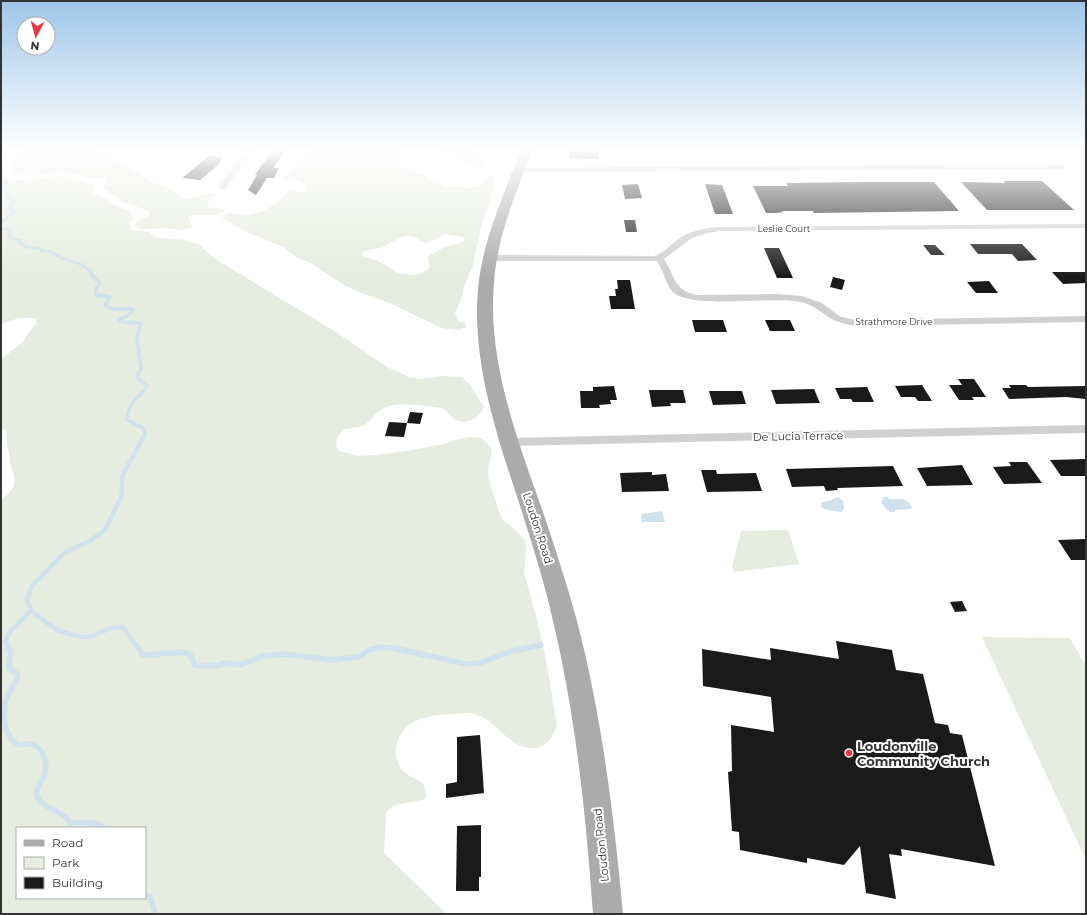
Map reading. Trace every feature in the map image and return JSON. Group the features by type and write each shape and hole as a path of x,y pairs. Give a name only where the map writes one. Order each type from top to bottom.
{"main road":[{"name":"Loudon Road","path":"512,192 494,241 490,258 486,299 488,342 493,375 510,442 548,557 572,650 596,792 608,914"}],"street":[{"name":"Leslie Court","path":"659,258 666,256 681,242 692,235 712,230 1086,226"},
{"path":"490,258 613,260 659,258"},
{"name":"Strathmore Drive","path":"659,258 664,264 672,286 681,294 697,298 778,297 802,299 819,305 836,318 856,323 1086,319"},
{"name":"De Lucia Terrace","path":"510,442 1086,429"}],"green space":[{"path":"1,192 94,192 94,194 110,201 115,206 130,211 133,219 129,224 131,230 149,232 154,237 185,240 198,244 217,260 336,332 387,367 412,378 422,379 444,376 462,377 470,385 484,407 479,415 471,420 461,422 456,420 442,408 399,404 393,405 388,406 378,412 366,424 343,431 337,439 336,444 339,451 359,456 407,451 471,437 481,438 492,449 488,472 491,487 500,514 503,520 525,540 526,551 524,573 536,615 547,665 557,725 552,737 542,746 533,748 524,747 509,739 482,717 471,713 462,713 433,716 418,720 405,729 400,735 396,746 396,756 399,766 406,773 424,784 426,796 424,800 398,805 389,809 386,813 384,853 447,914 1,914 1,500 11,490 15,480 11,468 6,430 1,429 1,359 24,341 37,322 35,318 19,318 1,324"},
{"path":"108,192 175,192 183,199 189,199 205,194 218,194 209,199 207,207 225,211 214,215 188,216 192,227 185,230 163,228 142,229 135,226 137,222 150,215 148,211 121,201"},
{"path":"289,192 492,192 480,231 473,266 464,286 462,297 455,314 459,322 465,323 466,327 459,330 441,328 390,303 356,291 311,263 296,257 283,247 244,231 222,217 229,213 249,215 256,213 269,208","holes":["444,234 463,237 465,239 463,242 443,248 427,257 430,265 429,268 419,274 411,275 398,273 378,261 362,256 363,252 381,248 401,237 414,237 427,244"]},
{"path":"788,530 799,564 734,572 732,567 741,531"},
{"path":"982,637 1070,638 1086,666 1086,860"}],"water":[{"path":"838,497 843,501 844,509 842,512 827,510 821,507 821,502 829,501"},
{"path":"882,497 905,500 910,503 912,507 910,509 895,510 895,512 890,512 881,502 883,499"},
{"path":"662,511 665,522 642,522 641,514"}],"building":[{"path":"251,192 258,192 256,195"},
{"path":"623,192 640,192 642,198 625,199"},
{"path":"708,192 725,192 733,214 715,214"},
{"path":"756,192 942,192 959,211 814,213 813,211 782,211 783,212 766,213"},
{"path":"970,192 1054,192 1074,210 987,210"},
{"path":"624,220 635,220 637,232 626,232"},
{"path":"970,244 1022,244 1037,260 1018,261 1012,254 978,254"},
{"path":"923,245 935,245 945,255 931,255"},
{"path":"764,248 779,248 793,278 777,278"},
{"path":"1052,272 1086,272 1086,283 1063,284"},
{"path":"833,277 845,280 842,290 830,287"},
{"path":"617,280 630,280 635,309 611,309 609,296 616,296 615,289 618,289"},
{"path":"989,281 998,293 976,293 967,282"},
{"path":"692,320 723,320 727,332 695,332"},
{"path":"765,320 790,320 795,331 770,331"},
{"path":"958,379 974,379 986,397 972,397 974,400 959,400 949,385 962,385"},
{"path":"922,385 932,401 918,401 915,397 901,397 895,386"},
{"path":"1009,385 1026,385 1028,387 1086,386 1086,399 1066,397 1009,399 1002,388 1011,388"},
{"path":"614,386 617,400 610,400 611,404 599,405 600,408 581,408 580,391 593,391 593,387"},
{"path":"867,387 874,402 853,402 851,399 840,399 835,388"},
{"path":"814,389 820,403 776,404 771,390"},
{"path":"649,390 683,390 686,403 670,403 671,406 652,407"},
{"path":"709,391 742,391 746,404 713,405"},
{"path":"410,412 423,413 420,424 407,423"},
{"path":"389,422 407,423 404,437 385,436"},
{"path":"1086,459 1086,476 1061,476 1050,460"},
{"path":"1009,462 1027,462 1042,483 1004,484 993,467 1011,466"},
{"path":"962,465 973,485 927,486 917,468"},
{"path":"893,466 903,486 837,488 838,490 826,491 824,486 792,487 786,469"},
{"path":"701,470 716,470 717,474 756,473 762,491 707,492"},
{"path":"652,472 652,475 666,474 669,491 622,492 620,473"},
{"path":"1086,539 1086,560 1071,560 1058,540"},
{"path":"962,601 967,611 955,612 950,602"},
{"name":"Loudonville Community Church","path":"836,641 892,650 896,670 923,674 935,723 948,725 950,733 962,735 995,866 901,849 902,856 889,854 896,899 866,893 860,846 844,865 807,858 807,863 740,850 739,832 732,831 728,772 732,771 731,725 774,732 771,697 703,686 702,649 771,660 770,648 839,659"},
{"path":"480,735 484,793 446,798 446,784 457,782 457,737"},
{"path":"481,825 481,877 479,877 479,891 456,891 457,826"}],"waterway":[{"path":"1,223 15,211 9,208 14,202 9,199 6,192"},
{"path":"1,228 11,230 9,237 15,240 20,240 19,243 25,245 24,247 41,249 41,251 52,253 87,268 93,275"},
{"path":"92,274 96,280 100,282 96,291 97,295 110,297 105,305 111,309 133,309 130,314 119,320 123,322 140,323 137,339 141,369 138,372 138,379 147,386 132,404 127,420 143,428 145,433 143,437"},
{"path":"136,646 123,627 111,628 93,636 85,637 72,635 57,630 35,614 29,606 27,599 32,586 64,553 91,540 105,530 122,495 122,476 144,436"},
{"path":"7,646 5,642 11,631 31,610"},
{"path":"7,645 11,651 9,668 18,675 16,682 6,700 4,712 5,726 14,742 19,745 35,745 44,756 46,769 38,787 37,797 45,806 62,814 70,823 95,823 102,827"},
{"path":"136,645 143,655 175,652 187,653 192,657 194,665 196,666 215,666 225,663 240,665 263,656 283,654 331,660 341,659 361,656 367,651 380,647 393,648 467,664 480,663 509,652 541,645 538,646"},
{"path":"146,896 151,898 155,914"}],"place":[{"name":"Loudonville Community Church","path":"849,753"}]}
